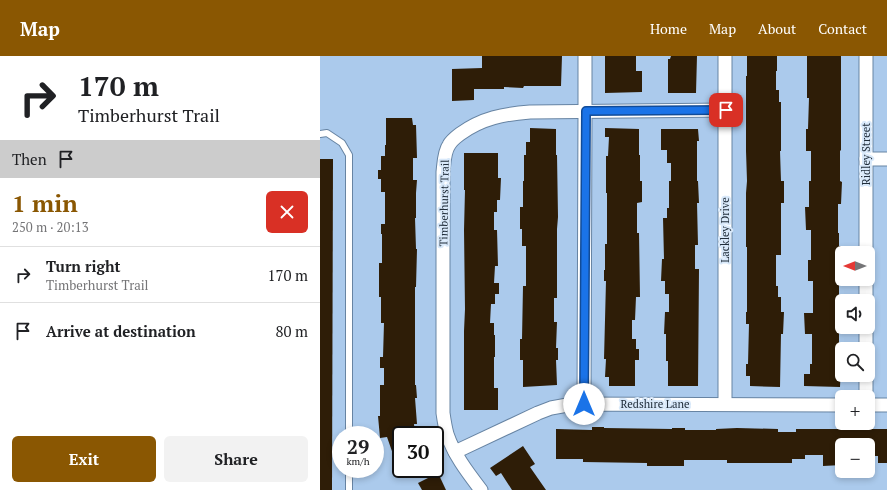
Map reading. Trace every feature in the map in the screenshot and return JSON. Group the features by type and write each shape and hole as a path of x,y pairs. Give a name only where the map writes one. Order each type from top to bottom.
{"street":[{"path":"584,404 585,56"},
{"name":"Lackley Drive","path":"725,56 725,404"},
{"name":"Ridley Street","path":"866,56 866,246"},
{"name":"Timberhurst Trail","path":"481,490 464,468 455,452 446,432 443,413 443,172 444,158 448,145 467,129 482,121 497,116 515,113 726,110"},
{"path":"866,159 887,159"},
{"name":"Redshire Lane","path":"455,452 538,413 551,408 573,404 835,405"},
{"path":"875,405 887,405"}],"lane":[{"path":"320,134 327,133 342,143 349,155 349,426"},
{"path":"348,490 349,478"}],"building":[{"path":"482,56 562,56 561,86 524,86 523,88 504,87 504,89 474,89 474,100 452,101 452,69 482,68"},
{"path":"605,56 636,56 636,71 642,71 642,92 605,93"},
{"path":"671,56 697,56 696,93 668,93 668,59 670,59"},
{"path":"747,56 777,56 776,90 779,90 779,102 781,102 781,181 784,181 784,203 781,203 781,255 776,255 776,286 778,286 778,297 781,297 781,312 784,312 783,334 781,334 780,387 750,386 750,376 746,376 746,364 748,364 749,324 746,324"},
{"path":"807,56 841,56 840,181 842,182 841,204 838,204 839,246 835,246 835,286 839,286 839,294 835,294 835,334 839,334 839,342 835,342 835,382 840,382 840,387 804,386 804,374 810,374 810,364 812,364 812,334 805,334 804,313 813,313 813,281 808,281 808,260 811,260 811,230 806,230 805,207 809,207 809,181 811,181 811,151 806,151 806,129 808,129 809,98 807,98"},
{"path":"386,118 412,118 413,125 416,125 417,158 413,158 413,180 417,180 415,218 417,249 415,287 415,385 417,398 415,398 417,424 414,424 414,426 392,426 392,451 387,437 384,437 384,426 379,426 378,416 380,416 380,385 384,385 384,368 380,368 380,357 383,357 384,323 381,323 379,263 382,263 381,224 385,224 385,192 381,192 381,179 378,179 378,170 381,170 381,156 385,156"},
{"path":"530,128 556,129 558,217 557,298 554,298 554,322 557,322 556,348 558,348 558,360 556,360 557,385 523,387 523,360 520,360 520,339 522,339 523,286 526,286 526,246 522,246 520,207 523,207 524,155 526,155 526,142 530,142"},
{"path":"605,128 639,129 642,202 637,203 640,297 636,297 635,320 632,320 632,339 636,339 636,349 639,349 639,360 635,360 635,386 609,386 609,377 605,377 606,281 604,281 604,270 605,244 607,244 606,156 608,156 609,137 605,137"},
{"path":"661,129 698,129 699,141 697,141 697,181 699,203 697,203 698,245 695,245 695,269 699,269 698,386 668,386 666,334 664,334 665,312 669,312 669,294 665,294 665,281 661,281 662,259 664,259 663,218 667,218 667,208 669,208 671,163 667,163 667,150 661,150"},
{"path":"464,153 498,153 498,178 501,178 500,200 497,200 497,212 494,212 494,230 497,230 498,266 495,266 494,283 499,283 499,294 495,294 495,304 491,304 490,323 494,323 494,388 498,388 498,410 464,410"},
{"path":"320,159 333,159 332,490 320,490"},
{"path":"592,427 685,428 685,430 737,428 778,429 778,432 796,432 796,429 887,429 887,463 878,463 878,456 875,456 875,438 835,438 835,465 823,466 823,455 805,455 805,459 792,459 792,463 727,463 727,460 684,460 684,466 647,466 647,463 583,462 583,459 556,459 556,429 592,430"},
{"path":"523,446 535,464 530,467 546,490 512,490 501,473 496,476 490,468"},
{"path":"428,478 440,478 446,490 422,490 418,483"}],"route":[{"path":"584,404 586,111 726,110"}]}
